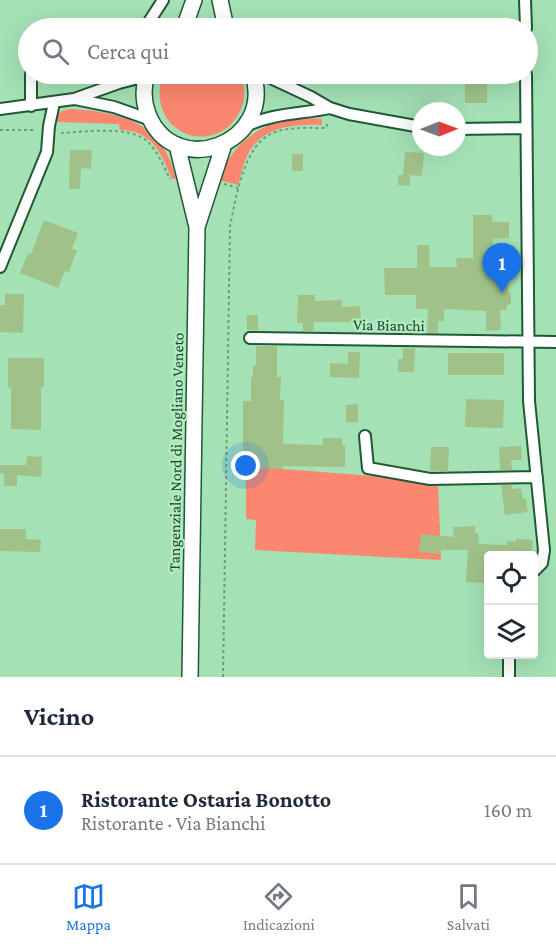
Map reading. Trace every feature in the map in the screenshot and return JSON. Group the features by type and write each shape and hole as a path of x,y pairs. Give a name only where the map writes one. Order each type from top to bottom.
{"main road":[{"path":"188,18 194,0"},
{"path":"220,0 224,18"},
{"path":"145,84 145,106 158,130 177,144 201,149 224,144 236,137 252,115 256,102 255,84"},
{"path":"177,144 197,227"},
{"path":"197,227 224,144"},
{"name":"Tangenziale Nord di Mogliano Veneto","path":"190,677 197,227"}],"street":[{"path":"151,18 163,0"},
{"path":"525,0 526,18"},
{"path":"31,84 31,106"},
{"path":"0,109 74,99 114,84"},
{"path":"283,84 330,108 349,114 412,125"},
{"path":"526,84 528,400 544,557 538,565"},
{"path":"74,99 114,107 151,120"},
{"path":"0,267 47,152 54,103"},
{"path":"245,126 262,118 279,114 330,108"},
{"path":"466,129 526,128"},
{"name":"Via Bianchi","path":"250,338 556,342"},
{"path":"365,436 368,468 430,479 537,477"},
{"path":"509,659 509,677"}],"path":[{"path":"223,677 230,237 235,202 247,161 258,145 268,136 302,128 326,128 329,118 349,114"},
{"path":"0,130 36,130 41,133"},
{"path":"56,133 136,134 148,142 172,182"},
{"path":"220,183 239,189"}],"shaded area":[{"path":"162,84 243,84 244,100 230,125 216,134 201,137 186,134 173,125 164,112 160,95"},
{"path":"70,109 123,117 150,132 170,159 176,178 172,179 164,160 148,139 131,131 120,130 119,124 57,122 57,115"},
{"path":"322,119 322,125 290,126 271,132 254,145 243,165 238,185 219,180 234,152 249,137 282,121"},
{"path":"246,466 438,481 441,560 255,550 256,520 246,519"}],"building":[{"path":"465,84 487,84 487,103 466,103"},
{"path":"70,150 92,150 91,169 81,168 80,189 69,189"},
{"path":"405,152 412,152 412,156 424,156 422,176 410,175 410,186 398,185 398,175 403,175"},
{"path":"292,154 303,154 303,171 292,171"},
{"path":"473,215 492,215 492,222 509,222 509,238 493,239 493,267 508,267 508,293 511,293 511,304 507,305 507,310 500,310 501,330 486,331 486,311 444,309 444,321 438,321 438,333 427,333 428,309 416,309 416,295 385,295 384,268 417,268 417,245 429,245 430,267 457,267 456,258 473,258"},
{"path":"44,220 78,233 72,249 77,250 69,272 65,271 58,288 20,273 28,253 31,254"},
{"path":"5,294 24,294 23,333 0,332 0,305 5,305"},
{"path":"298,295 315,295 315,301 342,300 342,307 360,306 361,322 314,322 313,331 303,331 303,323 297,323"},
{"path":"247,315 258,315 258,330 247,330"},
{"path":"256,346 277,346 277,377 281,377 280,400 284,400 283,444 323,445 323,438 342,438 342,445 345,445 345,467 243,468 243,401 251,401 251,377 253,377 253,366 256,366"},
{"path":"403,348 415,348 414,372 398,372 398,359 403,359"},
{"path":"348,352 360,352 359,378 330,377 330,363 348,364"},
{"path":"448,353 504,353 504,375 448,375"},
{"path":"8,358 44,358 41,430 11,429"},
{"path":"466,399 504,400 503,428 465,427"},
{"path":"358,404 358,422 346,422 346,405"},
{"path":"521,446 522,460 511,460 512,470 500,470 499,447"},
{"path":"431,447 449,447 448,471 430,471"},
{"path":"27,456 42,457 41,477 17,475 17,486 4,486 4,474 0,473 0,465 26,465"},
{"path":"501,485 512,485 512,489 521,488 528,512 505,515"},
{"path":"475,526 479,544 507,545 507,541 516,542 516,539 533,540 532,551 484,551 484,583 466,582 468,550 439,550 439,554 419,552 421,534 454,537 453,527"},
{"path":"0,529 26,529 26,539 41,540 40,552 0,551"}],"place":[{"name":"Ristorante Ostaria Bonotto","path":"502,293"}]}
